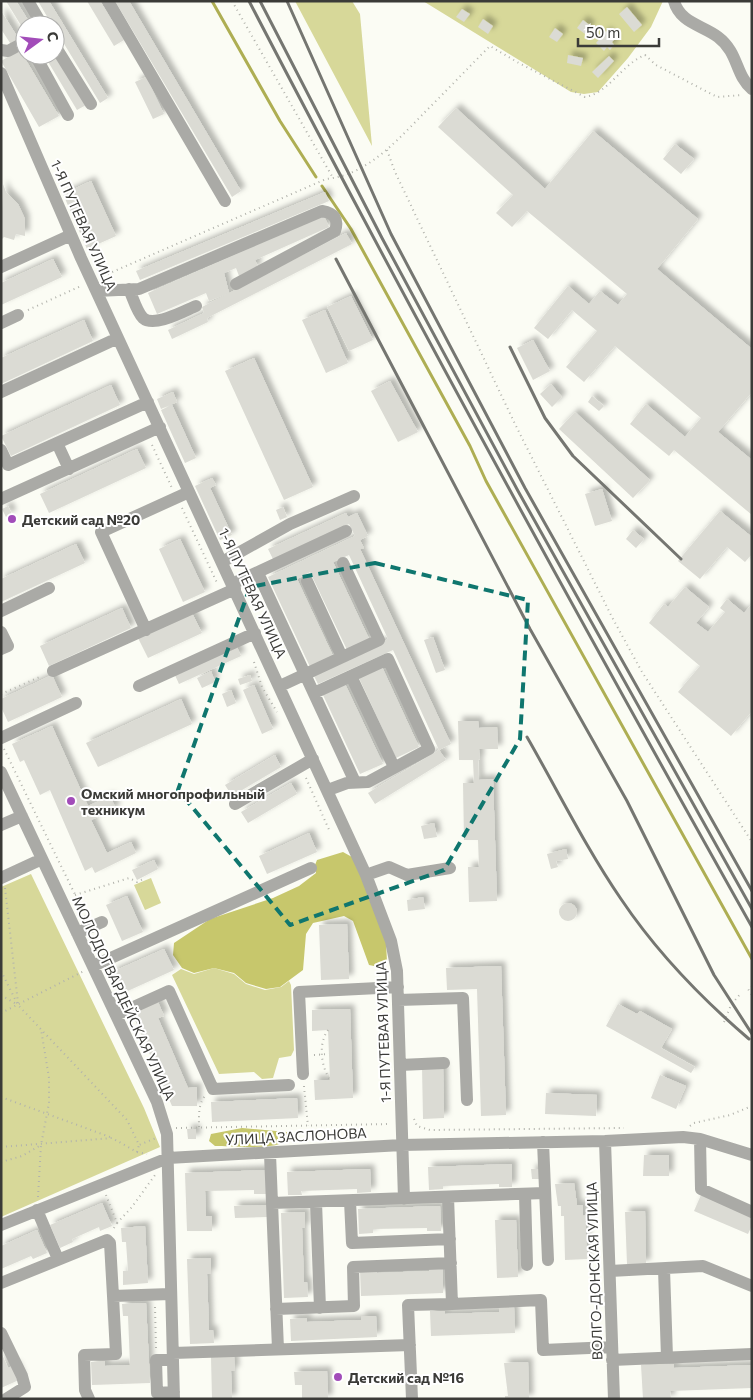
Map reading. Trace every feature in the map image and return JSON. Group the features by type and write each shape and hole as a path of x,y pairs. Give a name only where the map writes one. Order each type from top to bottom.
{"street":[{"path":"28,1 36,15"},
{"path":"108,1 225,201"},
{"path":"674,1 676,11 688,21 718,37 732,51 747,92"},
{"path":"1,50 8,51 15,47"},
{"path":"65,62 91,104"},
{"path":"40,65 68,115"},
{"name":"1-Я ПУТЕВАЯ УЛИЦА","path":"1,73 71,235 328,790 366,875 391,941 398,994 400,1065 408,1122 402,1145 404,1199"},
{"path":"95,286 139,288 322,211 331,212 335,216 337,224 335,231 236,284"},
{"path":"1,267 71,235"},
{"path":"129,289 143,318 149,322 160,321 196,306"},
{"path":"1,323 18,315"},
{"path":"1,392 118,338"},
{"path":"1,450 8,466 148,402"},
{"path":"1,500 160,427"},
{"path":"57,444 68,469"},
{"path":"146,630 101,532 189,492"},
{"path":"222,562 290,524 354,496"},
{"path":"53,670 222,595 258,573 346,532"},
{"path":"280,686 379,640 343,563"},
{"path":"258,573 355,782"},
{"path":"307,581 342,657"},
{"path":"1,611 49,588"},
{"path":"1,632 8,646 1,650"},
{"path":"139,686 255,632"},
{"path":"314,693 388,659 429,749 368,782 339,784 328,790"},
{"path":"351,676 394,767"},
{"path":"1,738 76,704"},
{"path":"234,804 313,759"},
{"name":"МОЛОДОГВАРДЕЙСКАЯ УЛИЦА","path":"1,772 157,1102 167,1134 174,1395"},
{"path":"1,825 22,816"},
{"path":"2,875 42,859"},
{"path":"366,875 389,867 407,875 450,868"},
{"path":"93,966 310,868"},
{"path":"77,933 96,925"},
{"path":"116,1015 169,991 213,1089 290,1085"},
{"path":"303,1074 299,992 398,994 463,998 467,1100"},
{"path":"400,1065 444,1064"},
{"name":"УЛИЦА ЗАСЛОНОВА","path":"1,1225 168,1158 270,1154 402,1145 605,1141 683,1137 700,1139 752,1155"},
{"path":"700,1139 701,1189 752,1212"},
{"name":"ВОЛГО-ДОНСКАЯ УЛИЦА","path":"605,1141 614,1399"},
{"path":"543,1142 548,1260"},
{"path":"270,1154 278,1349"},
{"path":"272,1204 545,1193"},
{"path":"525,1194 527,1265"},
{"path":"448,1197 452,1304"},
{"path":"350,1200 352,1243 450,1239"},
{"path":"316,1202 320,1308"},
{"path":"37,1210 58,1259"},
{"path":"1,1284 107,1240 110,1243 116,1354 84,1355 85,1390 89,1399"},
{"path":"276,1309 354,1306 353,1267 451,1263"},
{"path":"610,1271 704,1266 752,1286"},
{"path":"664,1269 667,1357"},
{"path":"113,1296 170,1294"},
{"path":"412,1399 408,1305 541,1300 543,1350 667,1357 752,1354"},
{"path":"1,1333 22,1376 25,1387 6,1399"},
{"path":"174,1395 157,1393 156,1360 173,1356 278,1349 410,1344"}],"path":[{"path":"232,1 333,178"},
{"path":"18,315 95,286 326,179 341,178 370,163 387,150 490,46 585,97 595,96 635,59 645,56 656,65 717,97 747,92"},
{"path":"387,150 395,172 515,424 613,619 642,672 752,842"},
{"path":"146,433 222,595"},
{"path":"254,662 265,692 278,714"},
{"path":"1,694 53,670"},
{"path":"1,743 75,895 96,925 106,960"},
{"path":"301,766 330,832"},
{"path":"2,875 18,1005"},
{"path":"75,895 130,878 137,882 143,879 142,877"},
{"path":"1,1013 93,966"},
{"path":"1,971 18,1005"},
{"path":"752,987 748,989 752,995"},
{"path":"724,1022 731,1005 740,993"},
{"path":"1,995 18,1005 127,1120 139,1145 137,1152 112,1138 47,1112 1,1097"},
{"path":"37,1210 41,1144 47,1112 49,1078 41,1029"},
{"path":"328,1030 322,1038 323,1070 330,1080"},
{"path":"302,1055 329,1054"},
{"path":"303,1074 308,1126"},
{"path":"199,1127 202,1099 213,1089"},
{"path":"685,1130 694,1123 730,1115 752,1106"},
{"path":"408,1122 413,1111"},
{"path":"139,1145 167,1134 178,1126 308,1126 408,1122 430,1130 629,1128"},
{"path":"1,1147 112,1138"},
{"path":"1,1162 22,1156 41,1144"},
{"path":"107,1240 117,1223 132,1207 168,1158"},
{"path":"101,1184 117,1223"},
{"path":"154,1294 156,1360"}],"highlighted area":[{"path":"375,563 528,600 520,739 444,870 290,925 178,790 250,587"}],"green space":[{"path":"295,1 352,1 360,14 372,146"},
{"path":"423,1 663,1 651,27 628,58 598,92 584,94 571,92"},
{"path":"31,874 144,1108 160,1147 1,1217 1,887"},
{"path":"151,878 161,903 145,910 134,885"},
{"path":"214,968 234,974 246,984 265,990 281,987 289,981 291,985 294,1050 291,1056 279,1058 273,1078 262,1079 254,1072 219,1074 172,975 181,969 194,974"}],"shaded area":[{"path":"343,852 352,857 363,878 386,942 387,962 379,967 369,965 353,921 344,916 313,923 306,934 303,970 280,987 266,989 246,983 234,973 214,968 194,973 182,968 173,955 174,943 210,919 273,898 299,886 316,873 315,865 317,860"},
{"path":"242,1128 287,1132 287,1136 284,1141 278,1144 261,1147 215,1146 209,1141 211,1134"}],"building":[{"path":"6,1 16,1 25,15 15,16"},
{"path":"38,1 49,1 58,15 46,15"},
{"path":"87,1 100,1 124,40 114,46"},
{"path":"115,1 129,1 241,191 232,197"},
{"path":"627,7 642,25 634,32 619,14"},
{"path":"462,9 470,14 464,22 456,17"},
{"path":"1,11 15,33 15,44 12,46 1,29"},
{"path":"483,19 493,26 488,34 478,27"},
{"path":"583,20 591,26 585,34 577,28"},
{"path":"65,27 108,98 100,103 65,45"},
{"path":"555,28 563,34 557,42 549,37"},
{"path":"606,31 615,39 612,42 614,45 610,50 607,47 604,51 596,43"},
{"path":"15,53 15,65 29,65 59,116 39,127 1,61"},
{"path":"568,55 583,58 581,66 567,63"},
{"path":"609,56 614,61 598,78 592,72"},
{"path":"50,65 61,65 86,105 77,110"},
{"path":"146,77 164,114 153,119 135,82"},
{"path":"456,108 545,189 593,131 698,219 657,269 752,349 752,392 718,432 752,460 752,515 674,450 669,456 630,424 646,404 685,437 701,418 615,346 584,382 566,367 597,331 572,310 548,339 534,328 568,286 589,304 600,291 618,305 627,294 527,211 512,227 496,213 513,195 438,127"},
{"path":"675,144 694,159 681,174 663,159"},
{"path":"91,181 116,236 87,249 63,194"},
{"path":"3,184 6,192 18,204 25,219 25,236 16,234 14,240 4,237 1,240"},
{"path":"325,192 329,201 140,280 136,271"},
{"path":"324,216 329,227 255,260 258,267 239,276 236,268 224,273 229,293 209,301 206,293 157,314 148,293"},
{"path":"346,233 352,244 207,318 208,322 172,339 168,330 204,313 202,307"},
{"path":"53,259 62,277 1,305 1,283"},
{"path":"351,296 373,340 349,351 327,307"},
{"path":"325,310 348,363 326,373 302,320"},
{"path":"84,320 93,341 1,384 1,358"},
{"path":"533,340 550,371 533,380 517,348"},
{"path":"254,358 313,487 284,500 225,371"},
{"path":"390,381 418,432 398,442 371,391"},
{"path":"551,384 562,397 552,407 540,394"},
{"path":"111,385 120,405 11,456 1,436"},
{"path":"173,392 177,402 161,409 157,399"},
{"path":"592,396 604,406 599,411 588,402"},
{"path":"172,405 196,458 185,463 161,410"},
{"path":"575,412 650,480 633,498 559,429"},
{"path":"137,449 146,468 49,513 40,494"},
{"path":"212,478 216,485 210,488 232,535 220,540 195,486"},
{"path":"602,489 612,521 595,526 585,494"},
{"path":"8,506 12,514 6,517 2,509"},
{"path":"283,507 287,517 280,520 276,510"},
{"path":"720,511 752,537 752,554 745,562 727,547 700,579 678,561"},
{"path":"346,513 348,517 357,513 368,536 360,540 364,548 360,549 451,744 439,750 393,650 318,684 313,674 388,639 349,555 333,562 370,641 348,652 310,572 297,579 334,658 311,669 268,577 355,536 349,524 273,559 268,549"},
{"path":"633,530 644,539 636,548 626,539"},
{"path":"180,539 205,592 183,602 159,549"},
{"path":"76,544 85,563 1,602 1,579"},
{"path":"685,587 709,607 696,623 708,632 725,612 720,608 727,599 744,613 752,604 752,711 731,736 678,692 700,666 649,623 664,604 668,607"},
{"path":"122,608 131,628 49,666 40,646"},
{"path":"192,613 202,633 148,658 138,638"},
{"path":"433,637 445,670 436,673 424,640"},
{"path":"236,645 241,656 179,684 174,673"},
{"path":"382,667 419,747 396,758 359,678"},
{"path":"211,671 215,682 202,688 197,678"},
{"path":"52,675 62,697 8,722 1,707 1,699"},
{"path":"250,675 252,681 240,685 238,679"},
{"path":"345,684 383,764 360,774 323,695"},
{"path":"254,685 273,729 262,734 243,690"},
{"path":"231,690 236,703 227,707 222,694"},
{"path":"181,699 192,724 98,767 86,743"},
{"path":"458,721 478,721 479,728 497,727 498,749 479,749 480,759 478,760 479,780 493,779 497,901 469,902 468,867 479,867 478,840 464,840 463,783 474,783 473,760 459,760"},
{"name":"Омский многопрофильный техникум","path":"52,726 88,806 110,796 116,809 91,820 107,853 131,842 136,853 95,873 92,867 85,871 50,790 40,795 24,760 20,762 12,744"},
{"path":"439,750 446,760 375,804 368,793"},
{"path":"275,755 281,767 232,796 225,785"},
{"path":"291,783 297,794 248,823 241,812"},
{"path":"434,823 437,837 424,839 421,826"},
{"path":"309,833 317,852 267,874 259,856"},
{"path":"566,849 568,859 556,861 558,867 551,869 547,854"},
{"path":"154,860 158,869 137,880 132,870"},
{"path":"127,896 143,932 122,941 106,905"},
{"path":"423,897 425,909 408,911 407,900"},
{"path":"568,903 574,906 577,912 574,918 568,921 562,918 559,912 562,906"},
{"path":"347,924 349,979 321,980 319,925"},
{"path":"164,949 174,970 121,994 112,972"},
{"path":"501,966 506,1115 481,1116 477,989 447,990 446,968"},
{"path":"158,1002 164,1016 158,1018 188,1088 197,1087 197,1106 172,1106 132,1013"},
{"path":"618,1004 637,1014 640,1011 672,1029 661,1048 695,1067 691,1073 606,1026"},
{"path":"350,1009 353,1098 315,1100 314,1080 330,1080 328,1030 312,1031 312,1010"},
{"path":"422,1066 443,1066 444,1118 423,1119"},
{"path":"660,1075 686,1086 676,1109 651,1098"},
{"path":"546,1093 597,1095 596,1116 545,1114"},
{"path":"297,1098 298,1118 212,1122 211,1102"},
{"path":"187,1129 196,1129 196,1139 188,1139"},
{"path":"644,1155 669,1155 669,1176 643,1176"},
{"path":"512,1164 512,1187 499,1187 499,1184 443,1186 443,1189 429,1190 428,1167"},
{"path":"370,1169 371,1192 357,1193 357,1189 301,1191 302,1195 288,1195 287,1172"},
{"path":"531,1169 540,1169 541,1179 532,1179"},
{"path":"268,1170 268,1194 254,1194 254,1190 205,1191 206,1216 212,1216 212,1231 187,1231 185,1173"},
{"path":"574,1183 577,1205 583,1205 583,1216 585,1215 587,1259 565,1260 564,1216 561,1216 561,1206 558,1206 555,1184"},
{"path":"701,1195 752,1218 752,1225 748,1234 694,1211"},
{"path":"102,1203 112,1226 100,1231 99,1227 72,1239 73,1242 60,1248 50,1225"},
{"path":"268,1205 268,1217 235,1218 234,1206"},
{"path":"440,1206 441,1231 427,1231 427,1228 373,1229 373,1233 359,1234 358,1209"},
{"path":"645,1211 646,1264 627,1264 625,1212"},
{"path":"305,1212 305,1228 302,1228 304,1282 307,1282 308,1297 284,1298 281,1213"},
{"path":"495,1220 516,1220 518,1277 497,1278"},
{"path":"145,1226 148,1283 123,1285 123,1271 128,1271 126,1242 122,1242 121,1228"},
{"path":"37,1230 47,1253 33,1259 31,1256 1,1269 1,1246"},
{"path":"211,1258 211,1274 207,1274 209,1330 213,1330 214,1343 190,1344 187,1259"},
{"path":"443,1267 443,1293 361,1296 360,1270 376,1270 377,1273 429,1271 429,1268"},
{"path":"146,1303 150,1383 92,1385 91,1362 105,1361 105,1366 130,1365 128,1316 123,1316 122,1304"},
{"path":"514,1307 515,1333 431,1336 430,1311 445,1311 445,1314 499,1312 499,1308"},
{"path":"361,1316 376,1316 377,1337 291,1341 290,1319 307,1318 307,1322 361,1320"},
{"path":"1,1352 8,1368 15,1365 21,1379 1,1388"},
{"path":"234,1356 235,1371 231,1371 232,1399 212,1399 211,1357"},
{"path":"528,1362 529,1399 505,1399 505,1396 508,1396 504,1363"},
{"path":"674,1364 674,1368 752,1365 752,1388 670,1391 671,1399 643,1399 641,1365"},
{"path":"327,1371 328,1399 302,1399 302,1385 295,1385 294,1372"}],"waterway":[{"path":"212,1 280,121 316,177"},
{"path":"322,186 351,229 470,446 486,481 752,959"}],"railway":[{"path":"249,1 497,466 752,927"},
{"path":"260,1 382,238 518,491 752,909"},
{"path":"287,1 391,234 525,488 752,891"},
{"path":"336,259 530,629 627,801 714,975 752,1034"},
{"path":"510,347 545,418 573,456 681,559"},
{"path":"527,737 572,819 621,899 649,937 680,973 749,1039"}],"place":[{"name":"Детский сад №20","path":"12,519"},
{"name":"Омский многопрофильный техникум","path":"71,801"},
{"name":"Детский сад №16","path":"338,1377"}]}
